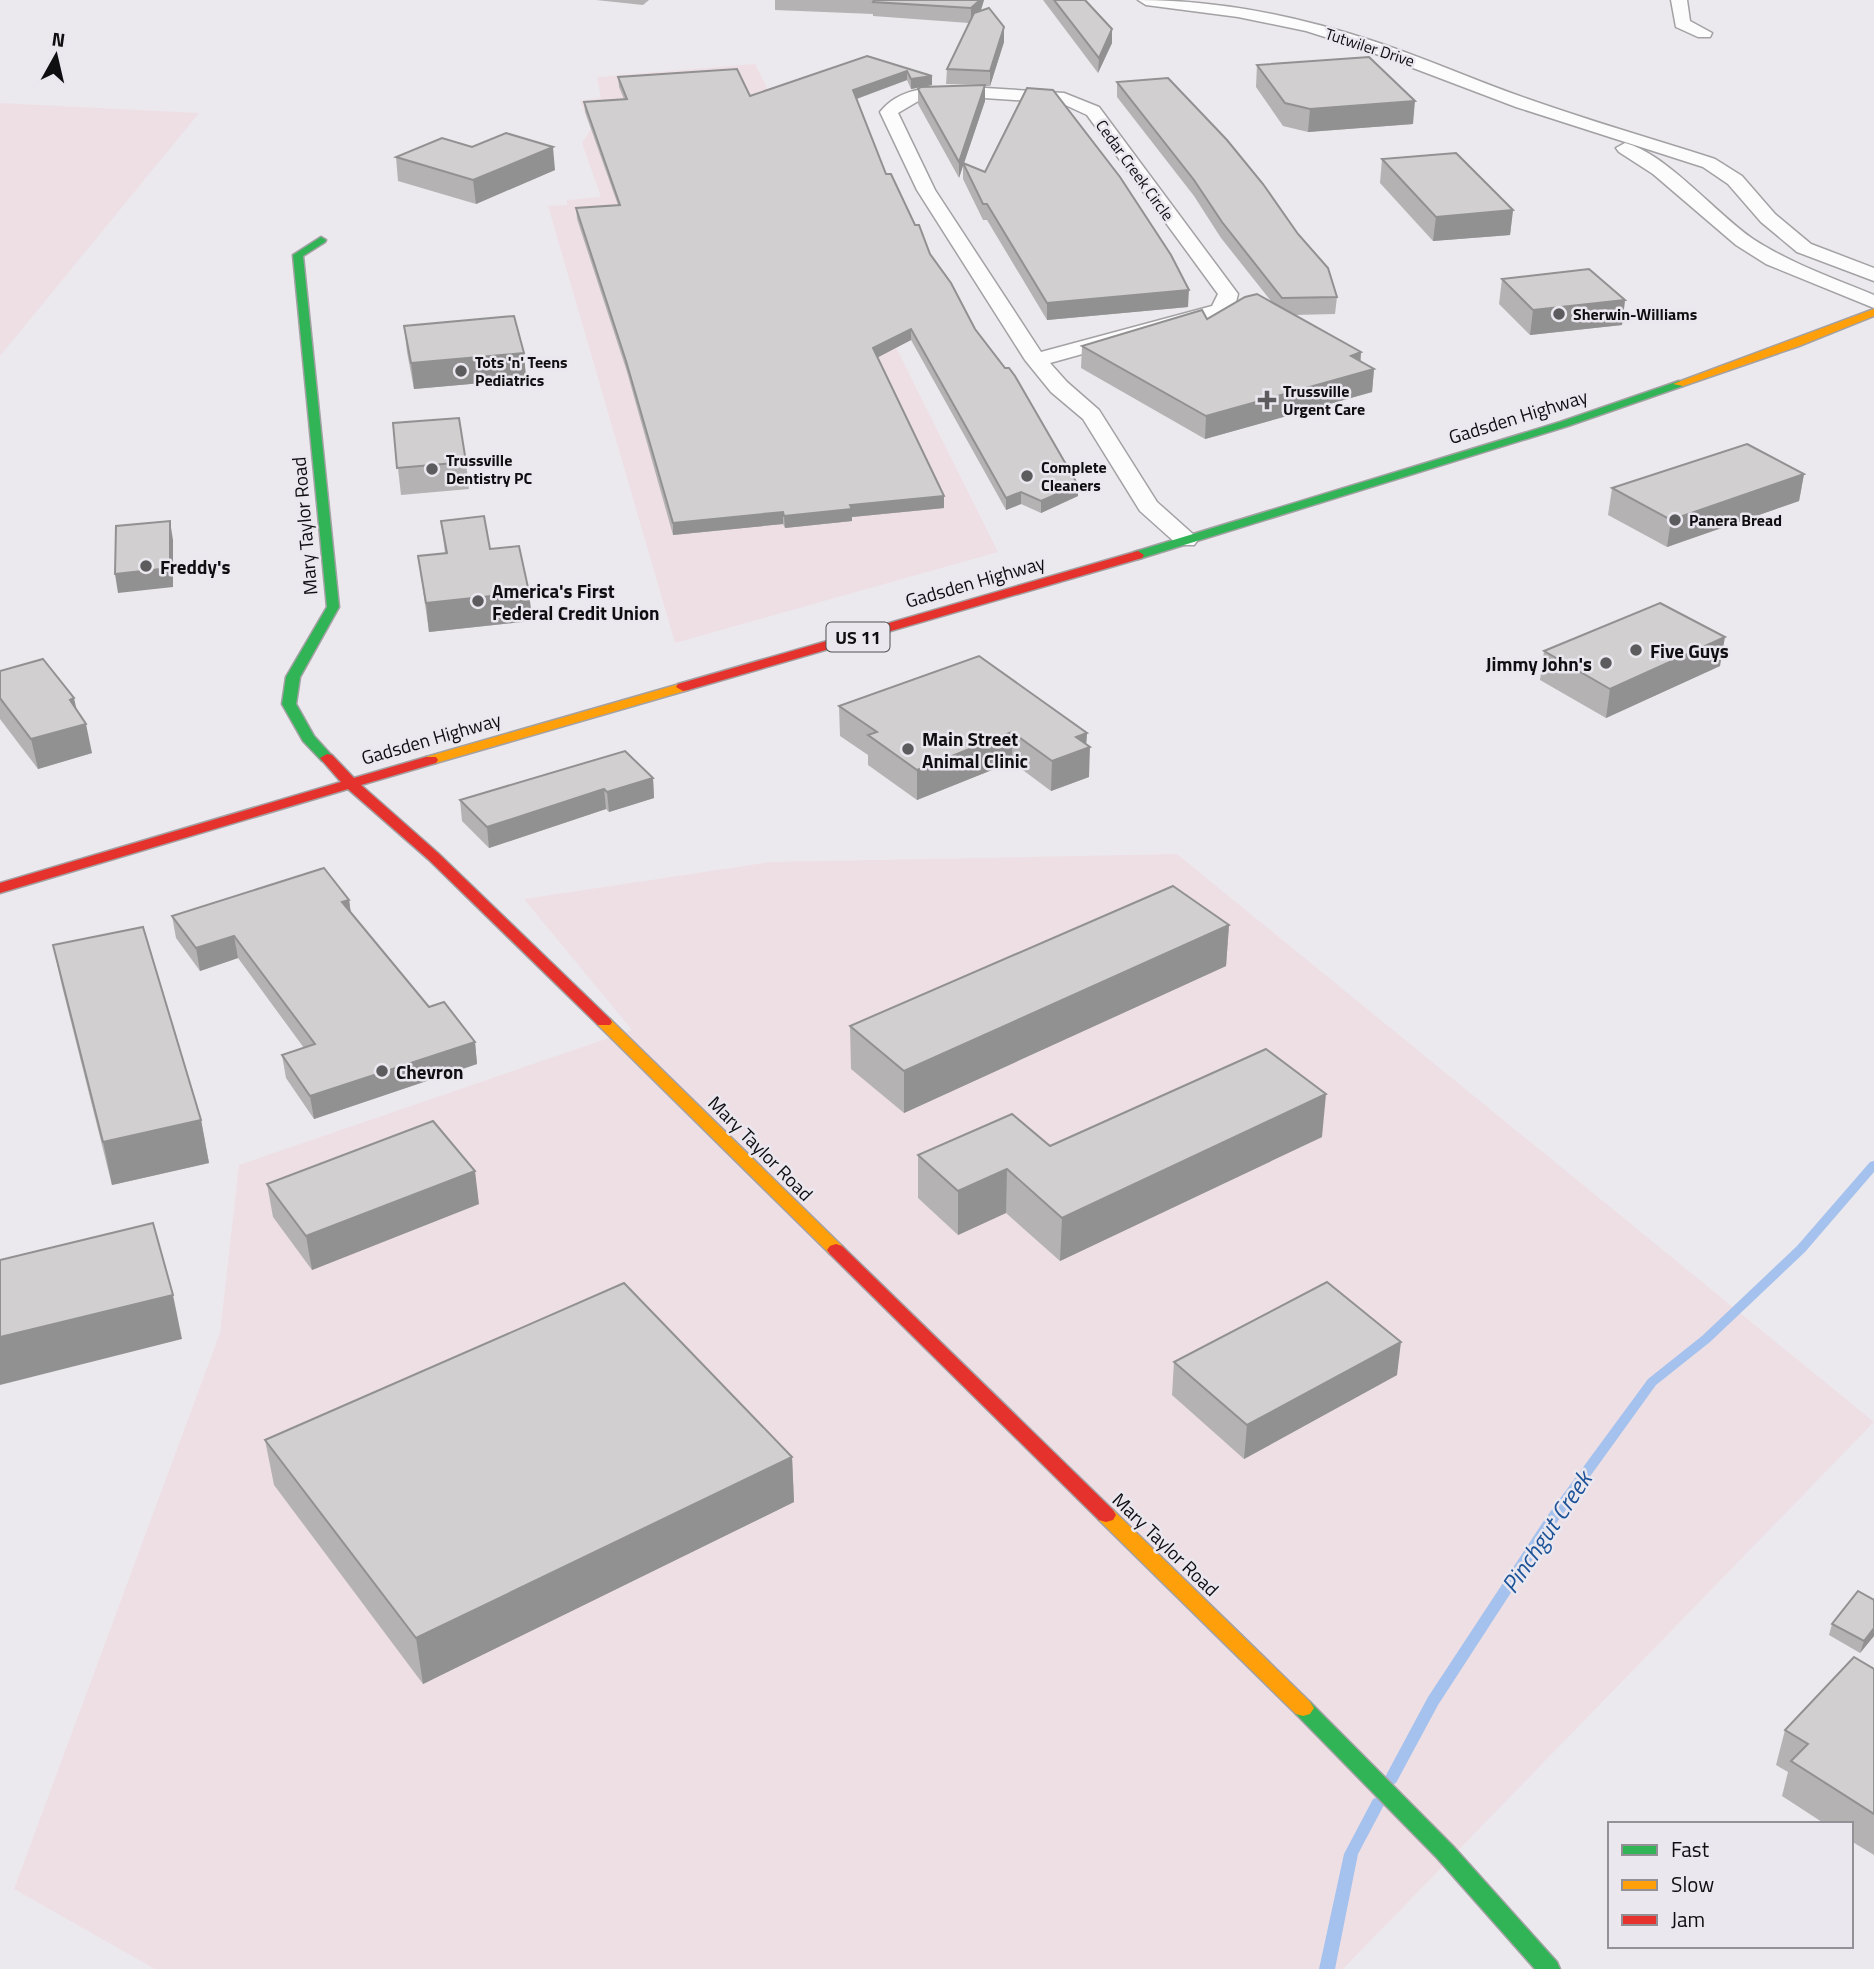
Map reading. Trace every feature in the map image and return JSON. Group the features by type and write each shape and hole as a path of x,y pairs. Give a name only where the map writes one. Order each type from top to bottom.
{"street":[{"name":"Tutwiler Drive","path":"1146,0 1238,12 1309,27 1369,45 1521,103 1709,163 1735,180 1768,218 1804,248 1874,275"},
{"path":"1238,12 1251,0"},
{"path":"1679,0 1682,24 1704,33"},
{"name":"Cedar Creek Circle","path":"1036,360 1219,310 1226,302 1228,294 1093,111 1063,98 969,92 921,94 898,102 889,112 926,190 1036,360 1059,387 1091,415 1148,506 1186,540"},
{"name":"Tutwiler Drive","path":"1586,123 1660,170 1743,241 1773,260 1874,302"},
{"name":"Mary Taylor Road","path":"321,240 298,255 333,607 293,677 289,704 308,738 350,783 433,856 502,922 1314,1719 1444,1852 1549,1969"},
{"name":"Gadsden Highway","path":"0,888 350,783 999,597 1577,420 1783,348 1874,312"}],"shaded area":[{"path":"755,64 998,552 675,643 548,206 567,205 567,200 601,197 582,143 591,129 580,101 601,98 597,77"},
{"path":"0,103 199,113 0,356"},
{"path":"1177,854 1874,1422 1343,1969 155,1969 14,1889 220,1333 239,1165 632,1030 524,899 770,862"}],"building":[{"path":"980,0 971,8 873,2"},
{"path":"1054,0 1085,0 1112,29 1099,58"},
{"path":"989,8 1004,27 990,71 947,69 974,13"},
{"path":"867,56 932,76 911,79 907,71 853,90 886,174 891,174 915,225 919,225 930,254 951,283 975,329 1005,368 1009,368 1015,376 1078,485 1041,501 1021,492 1006,498 911,329 873,348 944,496 850,505 852,509 784,516 783,512 673,523 626,361 576,208 620,205 584,102 627,99 618,77 737,69 750,96"},
{"path":"1369,57 1415,101 1310,109 1285,103 1257,65"},
{"path":"1168,78 1227,140 1263,184 1298,234 1328,268 1337,297 1282,298 1117,82"},
{"path":"985,85 959,162 918,89"},
{"path":"1027,88 1053,90 1120,177 1171,255 1189,290 1047,303 987,204 983,204 963,163 985,172"},
{"path":"506,133 553,147 473,180 396,157 442,138 472,147"},
{"path":"1456,153 1513,210 1436,217 1382,159"},
{"path":"1589,269 1625,300 1533,310 1502,279"},
{"path":"1257,294 1361,352 1351,356 1374,369 1206,416 1082,346 1202,310 1207,319 1245,297"},
{"path":"514,316 524,353 411,363 404,326"},
{"path":"459,418 466,462 397,468 393,423"},
{"path":"1747,444 1804,474 1671,520 1612,488"},
{"path":"484,516 490,549 519,546 529,592 426,603 418,556 447,553 441,521"},
{"path":"170,521 170,568 115,574 116,526"},
{"path":"1660,603 1725,637 1610,689 1544,651"},
{"path":"979,656 1087,733 1076,737 1090,747 1052,761 1012,732 917,770 868,735 877,732 839,706"},
{"path":"43,659 74,698 70,700 86,724 31,739 0,698 0,671"},
{"path":"625,751 653,778 607,792 604,789 487,827 460,800"},
{"path":"324,868 349,900 342,902 429,1007 444,1002 475,1042 310,1096 282,1055 315,1044 234,936 196,948 172,916"},
{"path":"1173,886 1229,925 904,1071 850,1026"},
{"path":"143,927 201,1120 103,1142 53,945"},
{"path":"1266,1049 1326,1094 1062,1218 1007,1169 958,1191 918,1155 1012,1114 1050,1146"},
{"path":"433,1121 475,1171 306,1236 267,1184"},
{"path":"153,1223 173,1295 0,1337 0,1260"},
{"path":"1327,1282 1401,1342 1247,1425 1174,1362"},
{"path":"624,1283 792,1457 416,1638 265,1440"},
{"path":"1858,1591 1874,1600 1874,1628 1864,1641 1832,1624"},
{"path":"1854,1657 1874,1669 1874,1814 1791,1761 1808,1744 1785,1730"}],"waterway":[{"name":"Pinchgut Creek","path":"1391,1779 1433,1701 1550,1522 1652,1382 1706,1339 1801,1249 1874,1165"},
{"name":"Pinchgut Creek","path":"1327,1969 1351,1854 1378,1803"}],"traffic: fast":[{"path":"321,240 298,255 333,607 293,677 289,704 308,738 327,758"},
{"path":"1138,555 1564,424 1679,384"},
{"path":"1303,1708 1445,1852 1549,1969"}],"traffic: slow":[{"path":"1679,384 1795,344 1874,312"},
{"path":"431,760 683,687"},
{"path":"604,1022 836,1250"},
{"path":"1106,1515 1303,1708"}],"traffic: jam":[{"path":"683,687 1138,555"},
{"path":"327,758 350,783 433,856 604,1022"},
{"path":"0,888 431,760"},
{"path":"836,1250 1106,1515"}],"place":[{"name":"Sherwin-Williams","path":"1559,314"},
{"name":"Tots 'n' Teens Pediatrics","path":"461,371"},
{"name":"Trussville Urgent Care","path":"1267,400"},
{"name":"Trussville Dentistry PC","path":"432,469"},
{"name":"Complete Cleaners","path":"1027,476"},
{"name":"Panera Bread","path":"1675,520"},
{"name":"Freddy's","path":"146,566"},
{"name":"America's First Federal Credit Union","path":"478,601"},
{"name":"Five Guys","path":"1636,650"},
{"name":"Jimmy John's","path":"1606,663"},
{"name":"Main Street Animal Clinic","path":"908,749"},
{"name":"Chevron","path":"382,1071"}]}
